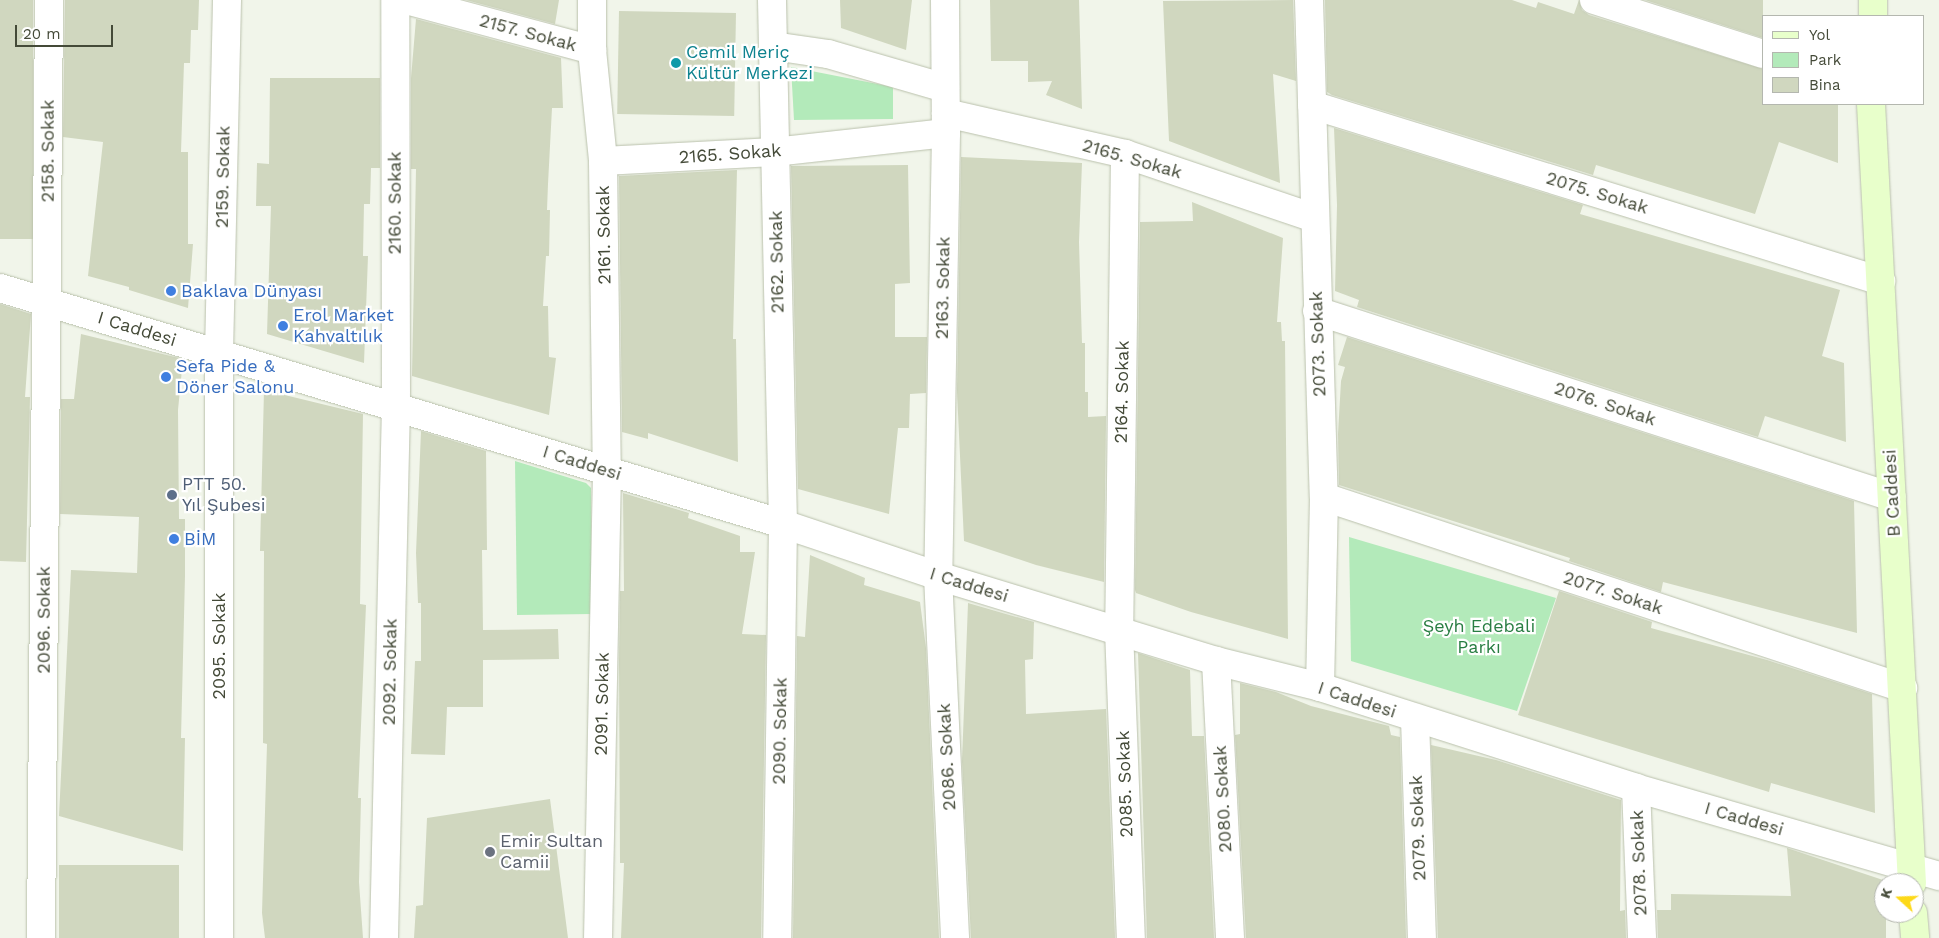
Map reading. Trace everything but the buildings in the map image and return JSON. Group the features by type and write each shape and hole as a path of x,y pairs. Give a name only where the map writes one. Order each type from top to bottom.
{"main road":[{"path":"1873,0 1873,15"},
{"name":"B Caddesi","path":"1871,105 1912,873"},
{"path":"1913,923 1914,938"}],"street":[{"name":"2158. Sokak","path":"46,302 49,0"},
{"name":"2159. Sokak","path":"219,353 227,0"},
{"name":"2160. Sokak","path":"395,0 396,406"},
{"name":"2157. Sokak","path":"406,0 592,50"},
{"name":"2161. Sokak","path":"592,0 592,50 603,161 607,470"},
{"name":"2162. Sokak","path":"772,0 783,524"},
{"name":"2163. Sokak","path":"938,576 946,112 944,0"},
{"name":"2073. Sokak","path":"1309,0 1314,218 1324,497 1320,687"},
{"path":"1594,0 1762,54"},
{"path":"773,46 828,54 946,112"},
{"name":"2075. Sokak","path":"1312,105 1881,281"},
{"name":"2165. Sokak","path":"603,161 774,152 946,112 1125,154 1314,218"},
{"name":"2164. Sokak","path":"1119,630 1125,154"},
{"name":"I Caddesi","path":"0,288 607,470 783,524 938,576 1216,661 1320,687 1906,873"},
{"name":"2096. Sokak","path":"41,938 46,302"},
{"name":"2076. Sokak","path":"1317,311 1892,497"},
{"name":"2095. Sokak","path":"219,353 219,938"},
{"name":"2092. Sokak","path":"384,938 396,406"},
{"name":"2091. Sokak","path":"598,938 607,470"},
{"name":"2077. Sokak","path":"1324,497 1903,688"},
{"name":"2090. Sokak","path":"777,938 783,524"},
{"name":"2086. Sokak","path":"938,576 955,938"},
{"name":"2085. Sokak","path":"1119,630 1131,938"},
{"name":"2080. Sokak","path":"1216,661 1230,938"},
{"name":"2079. Sokak","path":"1415,718 1422,938"},
{"name":"2078. Sokak","path":"1636,788 1642,938"},
{"name":"I Caddesi","path":"1924,875 1939,876"}],"green space":[{"path":"791,67 893,87 893,119 794,120"},
{"path":"515,461 586,483 591,488 592,614 517,615"},
{"name":"Şeyh Edebali Parkı","path":"1349,537 1556,598 1517,711 1351,661"}],"place":[{"name":"Cemil Meriç Kültür Merkezi","path":"676,63"},
{"name":"Baklava Dünyası","path":"171,291"},
{"name":"Erol Market Kahvaltılık","path":"283,326"},
{"name":"Sefa Pide & Döner Salonu","path":"166,377"},
{"name":"PTT 50. Yıl Şubesi","path":"172,495"},
{"name":"BİM","path":"174,539"},
{"name":"Emir Sultan Camii","path":"490,852"}]}
